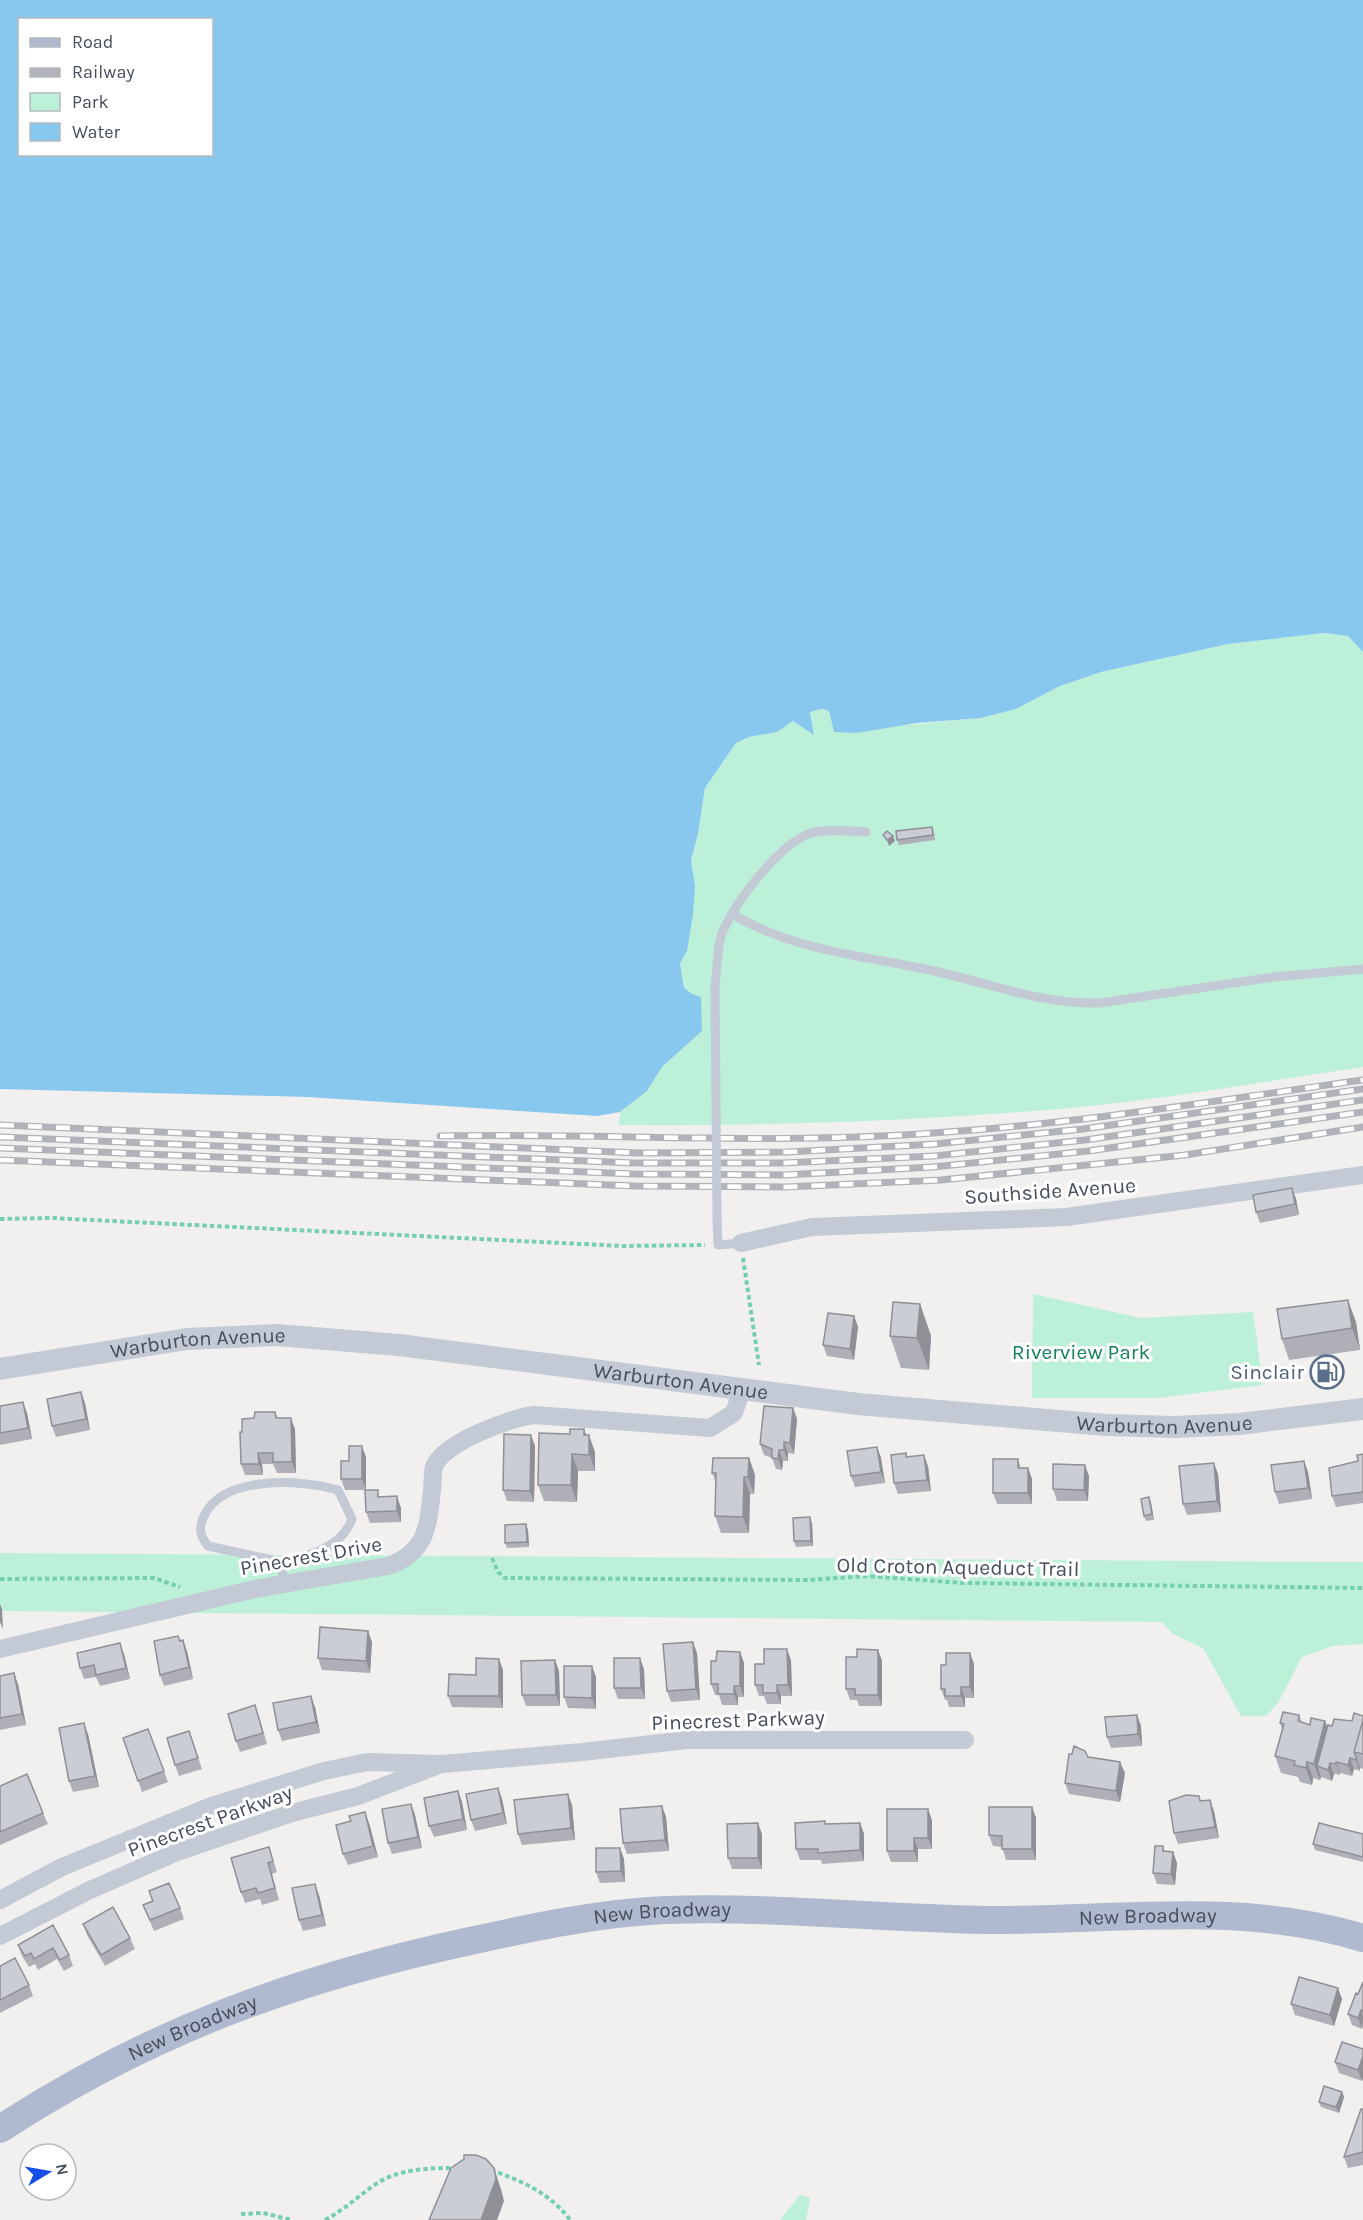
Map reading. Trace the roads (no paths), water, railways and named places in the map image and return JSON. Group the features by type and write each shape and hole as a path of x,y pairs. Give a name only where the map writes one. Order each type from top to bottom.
{"main road":[{"name":"New Broadway","path":"0,2129 62,2090 141,2048 208,2017 270,1994 346,1971 444,1946 604,1916 712,1909 993,1920 1220,1914 1298,1922 1363,1938"}],"street":[{"name":"Southside Avenue","path":"741,1243 812,1227 1067,1217 1363,1174"},
{"name":"Warburton Avenue","path":"0,1369 187,1339 277,1335 399,1345 858,1404 1118,1426 1175,1427 1239,1424 1363,1409"},
{"name":"Pinecrest Drive","path":"0,1649 206,1600 377,1568 403,1561 423,1542 429,1524 434,1467 444,1454 462,1442 520,1417 549,1415 710,1428 734,1413 741,1389"},
{"name":"Pinecrest Parkway","path":"0,1900 76,1862 211,1806 324,1771 367,1762 442,1764 687,1740 965,1740"},
{"name":"Pinecrest Parkway","path":"0,1936 90,1890 177,1852 292,1814 358,1796 442,1764"},
{"path":"76,1862 90,1890"}],"lane":[{"path":"741,1243 718,1245 715,986 720,939 732,914 772,862 794,843 808,834 825,831 866,832"},
{"path":"732,914 805,946 935,971 1046,999 1076,1004 1100,1004 1274,977 1363,969"},
{"path":"281,1483 322,1485 338,1490 352,1519 348,1531 337,1541 320,1550 282,1562 208,1546 202,1538 199,1526 206,1511 224,1495 240,1487 281,1483"},
{"path":"282,1562 283,1584"}],"water":[{"path":"0,0 1363,0 1363,652 1348,636 1324,633 1228,644 1101,672 1060,686 1016,709 981,718 917,723 856,733 834,732 829,711 822,709 810,712 814,735 793,721 777,732 749,737 736,743 705,788 698,834 691,860 695,886 693,914 687,951 680,964 684,987 692,994 701,997 702,1031 662,1067 647,1091 620,1112 597,1116 308,1097 0,1089"}],"railway":[{"path":"440,1136 810,1138 933,1133 1095,1118 1363,1080"},
{"path":"0,1125 638,1153 788,1152 935,1144 1083,1129 1363,1089"},
{"path":"0,1137 634,1163 783,1163 934,1156 1085,1140 1363,1100"},
{"path":"0,1148 634,1174 784,1175 933,1167 1088,1151 1363,1112"},
{"path":"0,1160 635,1186 786,1187 941,1180 1185,1155 1363,1127"}],"place":[{"name":"Sinclair","path":"1327,1372"}],"park label":[{"name":"Riverview Park","path":"1081,1352"}]}
